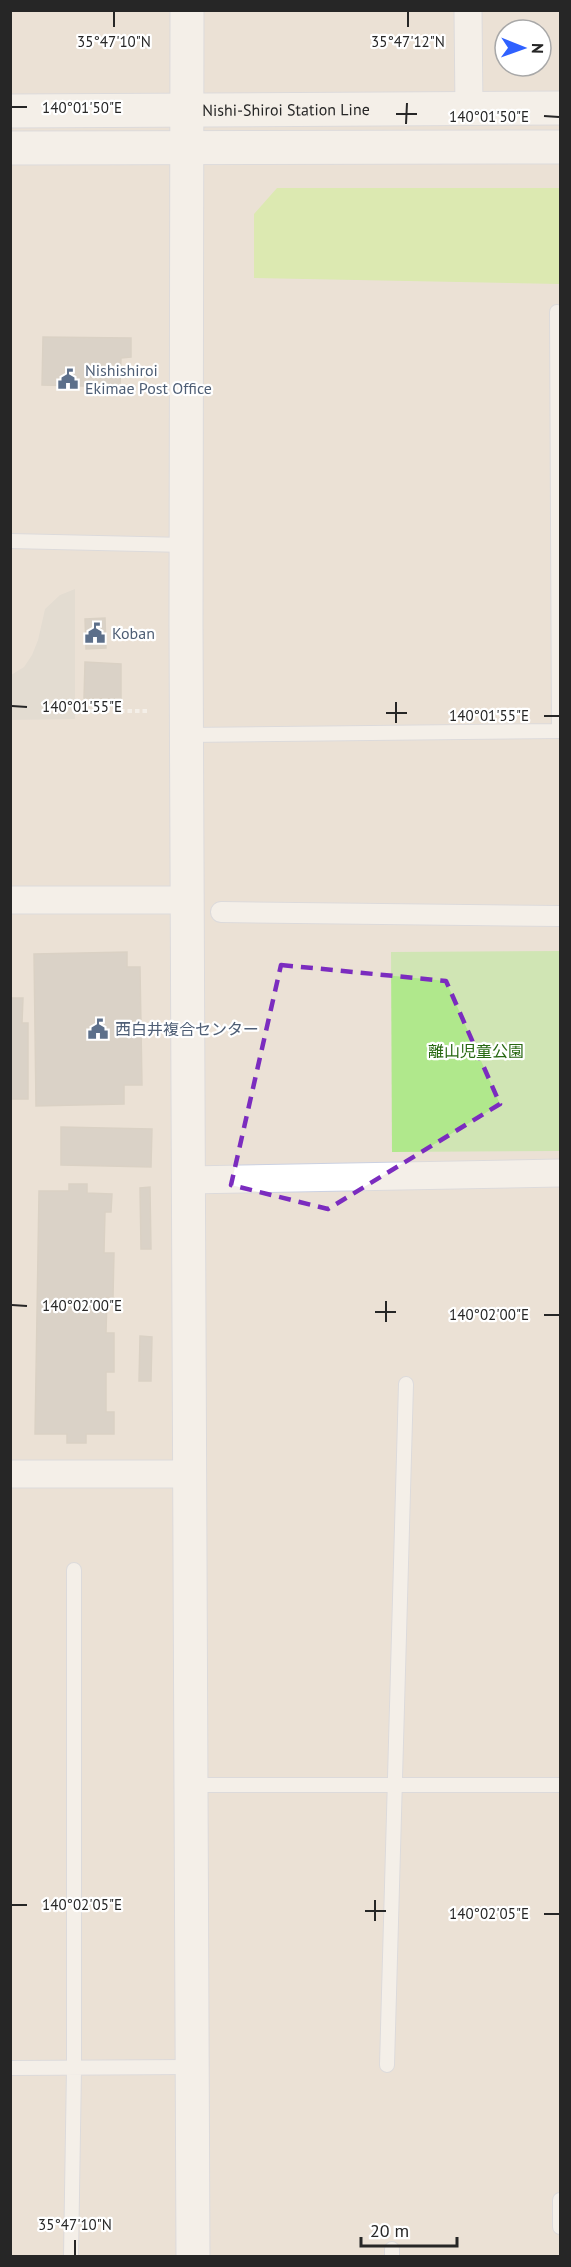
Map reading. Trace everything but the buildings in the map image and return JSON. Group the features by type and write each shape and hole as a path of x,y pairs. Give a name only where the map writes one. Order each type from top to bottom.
{"street":[{"path":"186,10 193,2256"},
{"path":"468,10 469,109"},
{"name":"Nishi-Shiroi Station Line","path":"10,111 561,108"},
{"path":"10,148 561,147"},
{"path":"10,900 188,900"},
{"path":"221,912 561,916"},
{"path":"189,1180 561,1173"},
{"path":"10,1474 191,1474"}],"lane":[{"path":"187,735 559,731 557,312"},
{"path":"10,541 186,545"},
{"path":"387,2065 406,1384"},
{"path":"71,2256 74,2068 74,1570"},
{"path":"192,1785 561,1785"},
{"path":"10,2068 192,2067"},
{"path":"560,2227 561,2200"}],"path":[{"path":"75,711 148,711"}],"highlighted area":[{"path":"281,965 446,981 500,1104 328,1209 231,1185"}],"green space":[{"path":"277,188 560,188 560,284 254,278 254,214"},
{"name":"離山児童公園","path":"560,951 560,1151 392,1152 391,952"}],"shaded area":[{"path":"75,589 75,719 11,720 11,675 24,667 32,655 45,609 60,595"}],"place":[{"name":"Nishishiroi Ekimae Post Office","path":"68,379"},
{"name":"Koban","path":"95,633"},
{"name":"西白井複合センター","path":"98,1029"}]}
